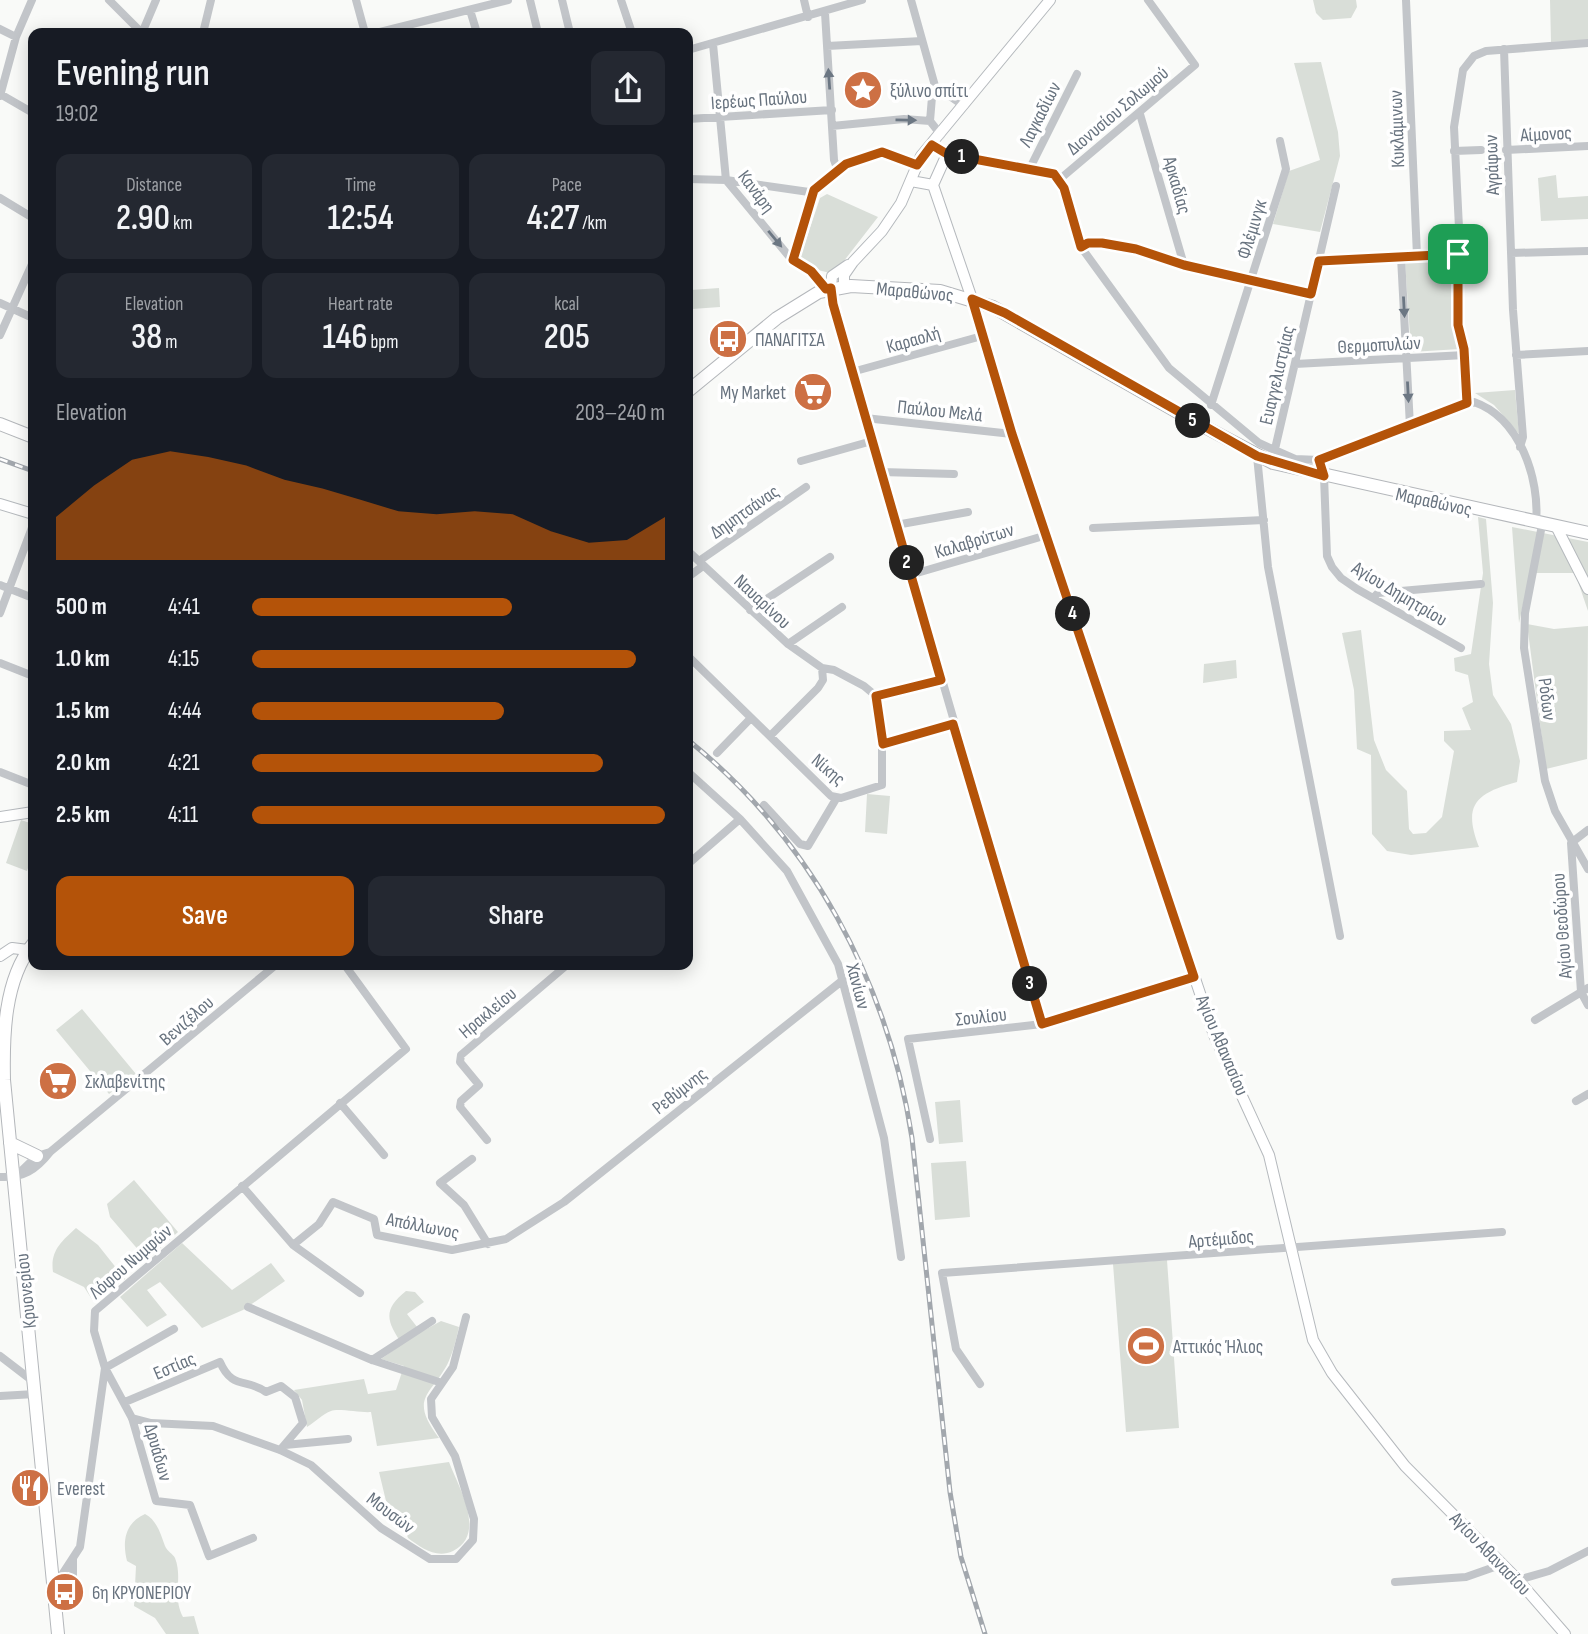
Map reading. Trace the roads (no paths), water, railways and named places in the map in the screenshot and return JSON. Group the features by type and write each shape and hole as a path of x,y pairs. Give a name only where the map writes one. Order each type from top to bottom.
{"main road":[{"name":"Μαραθώνος","path":"693,387 777,318 830,284 921,289 972,299 1005,313 1257,456 1324,476 1588,533"},
{"path":"0,424 28,435"},
{"name":"Κρυονερίου","path":"28,954 11,995 4,1039 10,1143 58,1634"},
{"path":"10,1143 44,1154"}],"street":[{"path":"28,110 0,95 16,37 32,0"},
{"path":"110,0 137,28"},
{"path":"144,28 156,0"},
{"path":"204,28 211,0"},
{"path":"356,0 364,28"},
{"path":"396,28 508,0"},
{"path":"530,0 537,28"},
{"path":"562,0 569,28"},
{"path":"621,0 630,28"},
{"path":"804,0 808,17"},
{"path":"693,49 825,13 862,0"},
{"path":"911,0 937,93"},
{"path":"830,284 887,225 917,165 1049,0"},
{"name":"Διονυσίου Σολωμού","path":"1060,179 1195,65 1148,0"},
{"name":"Κυκλάμινων","path":"1406,0 1417,256"},
{"path":"470,9 476,28"},
{"path":"825,13 834,160 838,171"},
{"path":"0,29 16,37"},
{"path":"827,46 922,41"},
{"name":"Κανάρη","path":"713,44 726,180 793,260 830,284"},
{"path":"1467,403 1465,355 1458,325 1454,151 1454,127 1464,69 1474,56 1504,49 1588,44"},
{"name":"Αγράφων","path":"1504,49 1511,253 1523,437 1520,447"},
{"name":"Λαγκαδίων","path":"1030,167 1077,74"},
{"path":"941,135 930,121 930,101 937,93 948,93 964,106"},
{"name":"Ιερέως Παύλου","path":"693,119 831,110"},
{"name":"Αρκαδίας","path":"1140,114 1184,265"},
{"path":"832,126 904,119 930,121"},
{"name":"Φλέμινγκ","path":"1211,405 1286,169 1280,141"},
{"path":"932,145 947,154 1030,167 1060,179 1081,247 1169,368 1245,433 1275,449 1295,459 1319,460 1467,403 1483,405 1493,413 1520,447"},
{"name":"Αίμονος","path":"1506,150 1588,146"},
{"path":"1454,151 1481,150"},
{"path":"693,179 726,180 802,192 814,190 855,160 882,152 917,165"},
{"path":"911,181 933,185 947,154"},
{"name":"Αγίου Αθανασίου","path":"933,185 972,299 1012,434 1214,1035 1260,1128 1293,1247 1313,1340 1332,1373 1405,1466 1503,1564 1565,1634"},
{"name":"Ευαγγελιστρίας","path":"1275,449 1336,186"},
{"path":"793,260 814,190"},
{"path":"0,198 28,215"},
{"path":"1081,247 1088,243 1102,243 1136,249 1184,265 1311,294"},
{"path":"1511,253 1588,251"},
{"path":"1319,261 1458,254"},
{"path":"1401,257 1410,426"},
{"path":"844,286 845,273 853,262"},
{"path":"811,271 830,284 865,418 1042,1024"},
{"path":"0,335 28,273"},
{"path":"0,303 28,316"},
{"name":"Καραολή","path":"852,372 982,336"},
{"path":"1516,355 1588,351"},
{"name":"Θερμοπυλών","path":"1295,364 1465,355"},
{"name":"Παύλου Μελά","path":"865,418 1012,434"},
{"path":"802,461 872,441"},
{"name":"Ρόδων","path":"1520,447 1536,484 1539,524 1523,634 1545,781 1555,811 1588,869"},
{"path":"1257,456 1268,567 1340,936"},
{"name":"Αγίου Δημητρίου","path":"1319,460 1324,476 1327,556 1341,578 1461,648"},
{"path":"881,472 954,474"},
{"name":"Δημητσάνας","path":"693,572 806,487"},
{"path":"0,504 28,512"},
{"path":"896,525 968,512"},
{"path":"1093,527 1264,520"},
{"path":"1557,528 1588,589"},
{"name":"Καλαβρύτων","path":"910,575 1047,535"},
{"path":"0,613 28,538"},
{"name":"Ναυαρίνου","path":"693,556 788,644 822,668"},
{"path":"750,610 830,557"},
{"path":"1373,598 1378,593 1481,584"},
{"path":"0,585 28,596"},
{"path":"788,644 842,607"},
{"name":"Νίκης","path":"693,661 750,719 836,799 865,793 882,785 883,744 876,696"},
{"path":"0,663 28,674"},
{"path":"770,736 818,688 823,680 822,668 834,670 864,686 876,696 941,680"},
{"path":"717,752 750,719"},
{"path":"883,744 953,724"},
{"path":"0,772 28,782"},
{"name":"Χανίων","path":"693,777 740,819 787,871 828,944 843,980 884,1138 901,1257"},
{"path":"764,805 800,844 808,846 836,799"},
{"path":"0,817 28,813"},
{"path":"693,860 740,819"},
{"path":"1571,842 1588,830"},
{"name":"Αγίου Θεοδώρου","path":"1571,842 1584,990 1588,1005"},
{"path":"0,956 12,948 28,947"},
{"name":"Βενιζέλου","path":"14,1178 270,970"},
{"name":"Λόφου Νυμφών","path":"54,1587 80,1547 105,1367 94,1331 95,1311 406,1049 348,970"},
{"name":"Ηρακλείου","path":"487,1140 460,1107 461,1101 479,1085 459,1059 561,970"},
{"name":"Σουλίου","path":"930,1139 908,1039 1042,1024 1194,977"},
{"name":"Ρεθύμνης","path":"532,1222 564,1202 843,980"},
{"path":"1535,1020 1584,990"},
{"path":"1576,1101 1588,1094"},
{"path":"340,1103 384,1155"},
{"name":"Βενιζέλου","path":"14,1178 27,1174 44,1154"},
{"path":"472,1159 440,1183 464,1205 488,1244"},
{"path":"0,1177 14,1178"},
{"path":"242,1186 293,1245 360,1293"},
{"name":"Απόλλωνος","path":"293,1245 319,1224 333,1202 374,1219 377,1235 452,1250 506,1239 532,1222"},
{"name":"Αρτέμιδος","path":"980,1384 956,1349 942,1273 1221,1255 1502,1232"},
{"path":"248,1307 372,1360 439,1382"},
{"name":"Μουσών","path":"132,1418 151,1423 213,1426 282,1448 311,1465 381,1528 430,1559 456,1559 473,1540 474,1519 455,1456 432,1417 431,1399 439,1382 453,1367 466,1317"},
{"path":"372,1360 432,1321"},
{"path":"105,1367 174,1329"},
{"path":"0,1356 35,1388"},
{"name":"Εστίας","path":"125,1402 220,1362 225,1372 239,1384 255,1385 265,1392 275,1387 287,1389 301,1409 303,1423 282,1448"},
{"name":"Δρυάδων","path":"105,1367 132,1418 156,1501 190,1505 209,1556 253,1538"},
{"path":"0,1396 35,1388"},
{"path":"282,1448 348,1439"},
{"path":"1518,1580 1553,1569 1588,1551"},
{"path":"73,1559 73,1588"},
{"path":"1395,1582 1466,1577 1503,1564"}],"railway":[{"path":"0,459 28,469"},
{"path":"693,744 732,779 772,822 807,868 837,918 863,970 884,1024 901,1080 912,1138 950,1492 961,1557 985,1634"}],"place":[{"name":"ξύλινο σπίτι","path":"863,90"},
{"name":"ΠΑΝΑΓΙΤΣΑ","path":"728,339"},
{"name":"My Market","path":"813,392"},
{"name":"Σκλαβενίτης","path":"58,1081"},
{"name":"Αττικός Ήλιος","path":"1146,1346"},
{"name":"Everest","path":"30,1488"},
{"name":"6η ΚΡΥΟΝΕΡΙΟΥ","path":"65,1592"}]}
